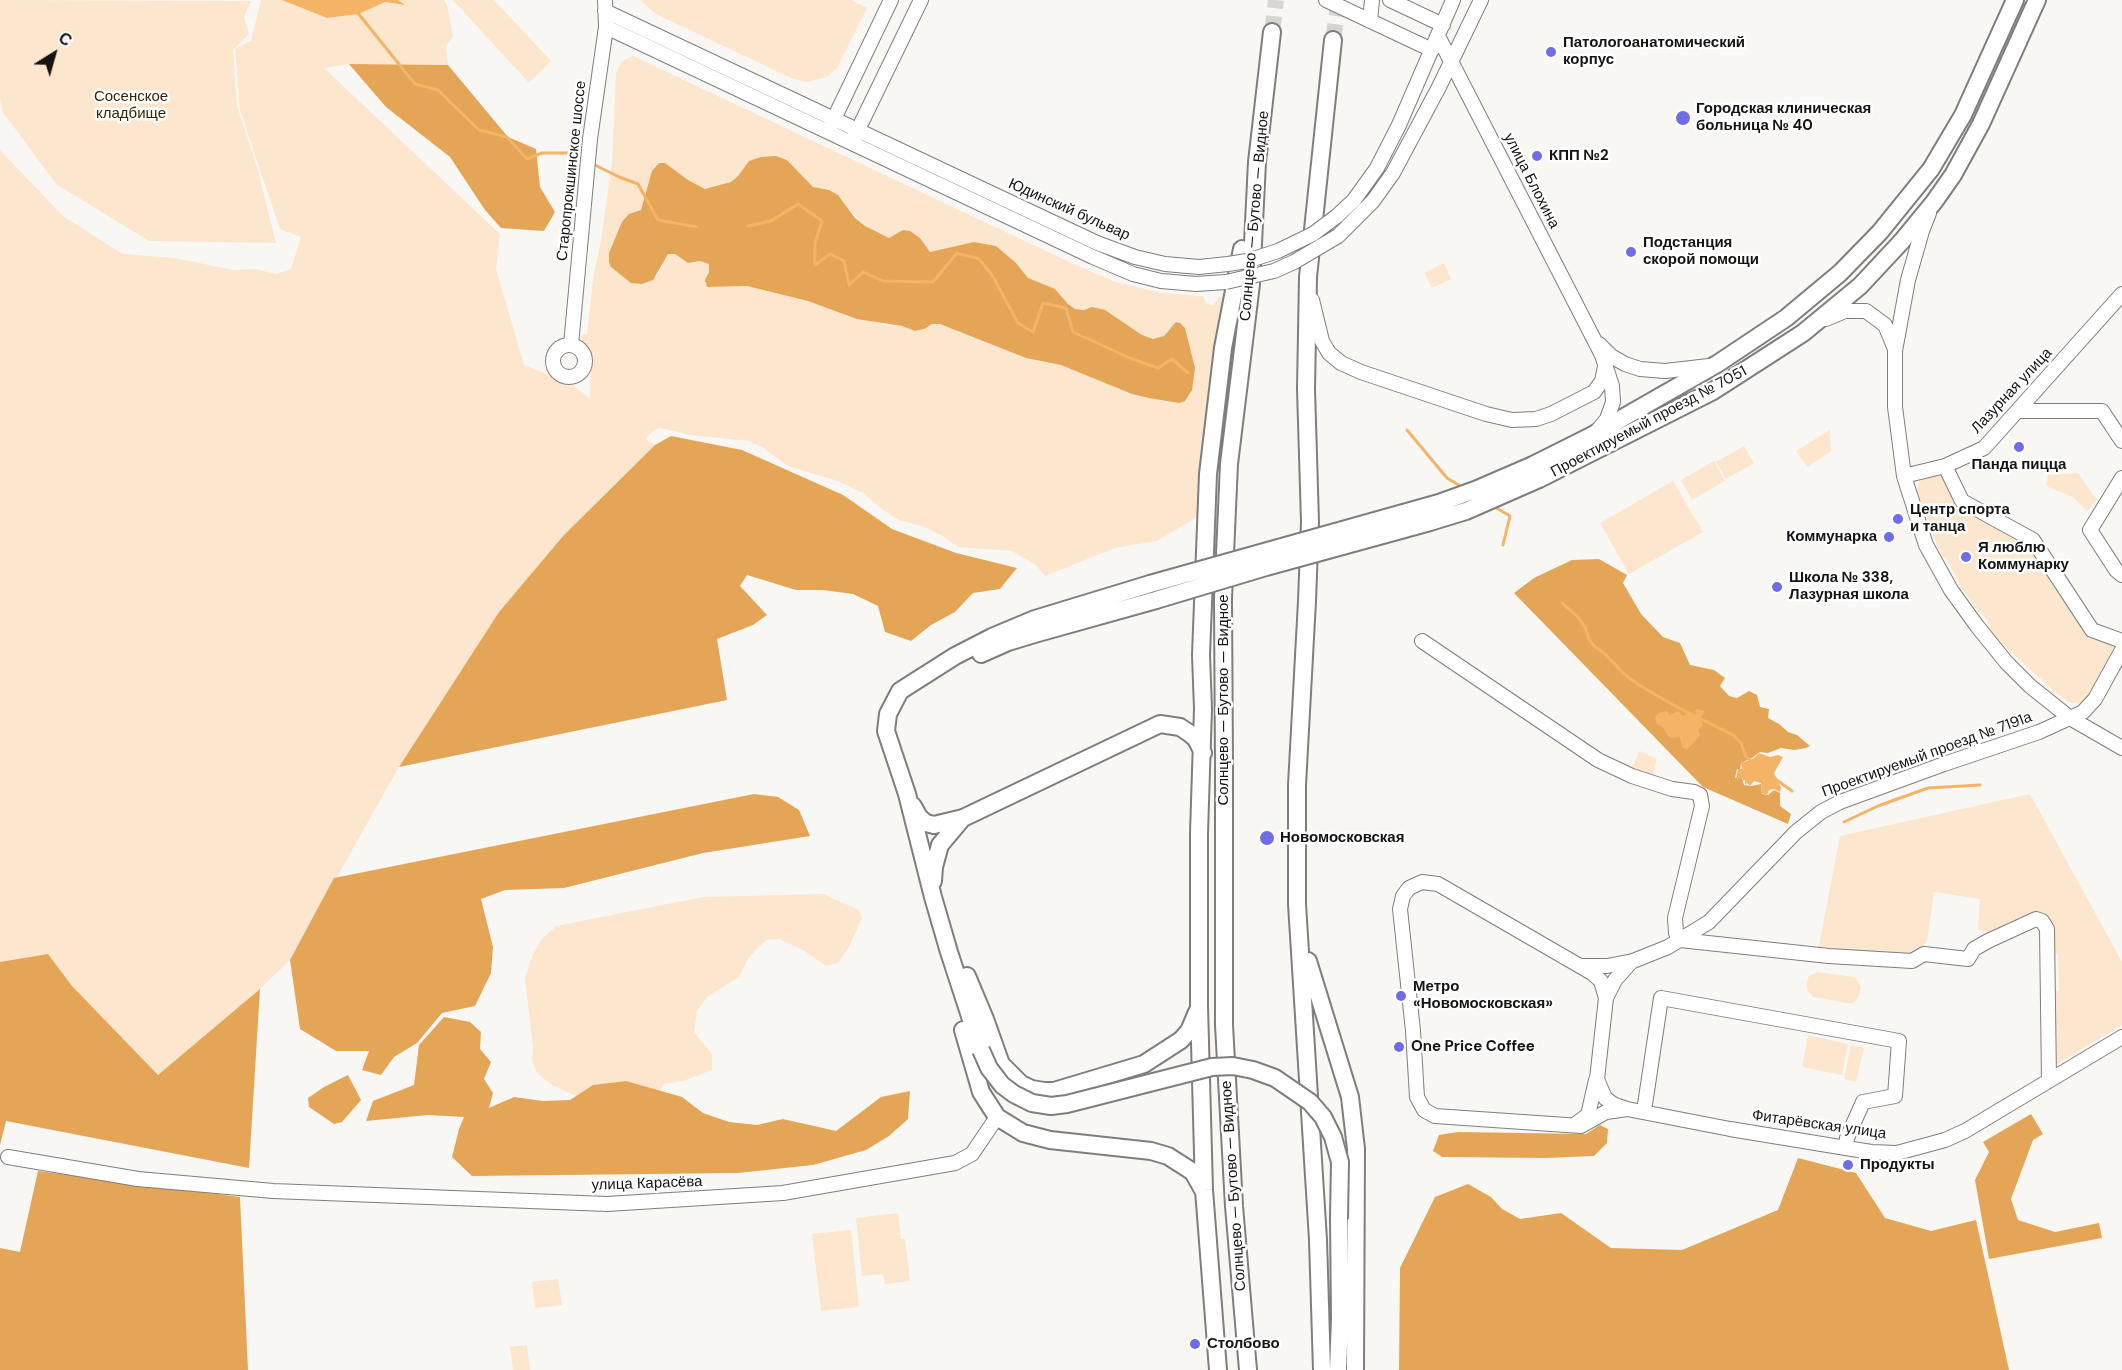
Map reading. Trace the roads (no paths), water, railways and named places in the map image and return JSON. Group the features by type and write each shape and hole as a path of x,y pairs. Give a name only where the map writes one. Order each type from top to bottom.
{"main road":[{"name":"Проектируемый проезд № 7051","path":"1536,472 1591,436 1717,364 1786,318 1825,287 1860,253 1902,207 1931,169 1963,115 2015,0"},
{"name":"Проектируемый проезд № 7051","path":"1536,472 1713,391 1764,360 1817,323 1847,298 1878,267 1934,202 1953,175 1981,124 2037,0"},
{"name":"Солнцево — Бутово — Видное","path":"1248,1370 1234,1206 1224,1025 1222,599 1229,464 1251,284 1257,162 1272,32"},
{"path":"1322,1370 1318,1240 1297,904 1297,785 1308,601 1310,522 1306,388 1308,277 1333,40"},
{"path":"1218,1370 1204,1190 1199,1006 1199,833 1203,753 1201,656 1208,474 1223,348 1257,162"},
{"path":"1338,1370 1340,1162 1333,1137 1323,1118 1310,1102 1275,1078 1233,1066 1212,1067 1067,1104 1051,1106 1032,1103 1008,1090 989,1068 981,1050 949,952 909,801 886,731 888,714 900,691 921,677 1003,631 1035,619 1153,592 1536,472"},
{"path":"909,801 919,817 926,823 934,825 963,818 1160,724 1180,727 1189,733 1196,739 1203,753"},
{"path":"963,818 940,845 936,855 935,904 986,1019 1001,1064 1009,1074 1032,1089 1054,1091 1144,1064 1181,1040 1190,1031 1199,1006"},
{"path":"1297,904 1310,970 1333,1035 1350,1097 1356,1149 1355,1370"},
{"path":"949,952 958,1012 981,1092 997,1117 1023,1134 1050,1140 1151,1151 1168,1156 1193,1172 1204,1190"},
{"path":"1340,1319 1345,1370"}],"street":[{"path":"831,125 891,0"},
{"path":"854,136 921,0"},
{"path":"1326,0 1432,50"},
{"path":"1370,21 1372,0"},
{"path":"1390,0 1440,31"},
{"name":"Юдинский бульвар","path":"854,136 1135,257 1165,264 1199,267 1247,261 1278,251 1313,234 1354,200 1377,168 1399,125 1453,0"},
{"path":"1451,62 1481,0"},
{"name":"Юдинский бульвар","path":"605,5 831,125"},
{"name":"Старопрокшинское шоссе","path":"571,345 590,139 606,27 605,5"},
{"name":"Юдинский бульвар","path":"606,27 831,125 1093,257 1133,274 1161,281 1196,284 1226,282 1274,271 1302,258 1338,236 1373,201 1393,173 1451,62"},
{"name":"улица Блохина","path":"1440,31 1451,62 1595,340 1605,366 1612,386 1613,402 1607,419 1591,436"},
{"path":"1934,202 1914,256 1895,351 1896,407 1904,476 1926,545 1951,590 1977,626 2030,686 2070,718 2122,748"},
{"path":"1308,277 1322,341 1329,353 1341,363 1361,372 1486,414 1512,420 1536,419 1551,414 1594,392 1602,381 1605,366"},
{"name":"Лазурная улица","path":"1904,476 1945,466 1984,448 2122,294"},
{"path":"1817,323 1845,311 1866,311 1885,325 1895,351"},
{"path":"1595,340 1611,356 1640,369 1673,371 1717,364"},
{"path":"2019,411 2102,411 2122,441"},
{"path":"1945,466 1962,501 2033,540 2092,630 2122,641"},
{"path":"2122,478 2090,530 2116,570 2122,575"},
{"path":"1422,641 1598,760 1632,776 1700,795 1703,801 1702,806 1675,918 1676,933 1680,940 1806,954 1912,961 1924,954 1968,959 1974,949 1988,941 2036,919 2041,920 2047,929 2049,1081"},
{"name":"Проектируемый проезд № 7191а","path":"1578,966 1607,966 1633,961 1668,947 1709,922 1796,832 1821,812 1840,802 2039,732 2083,711 2096,699 2122,650"},
{"path":"1566,1126 1579,1122 1588,1115 1597,1078 1606,998 1601,981 1431,882 1412,885 1401,901 1401,926 1413,1031 1417,1097 1422,1108 1427,1113 1438,1117 1566,1126 1581,1126 1606,1112 1627,1109"},
{"name":"Проектируемый проезд № 7191а","path":"1606,998 1615,980 1633,961"},
{"path":"1644,1111 1661,998 1899,1041 1895,1096 1863,1102 1847,1138 1846,1148"},
{"name":"Фитарёвская улица","path":"1627,1109 1846,1148 1897,1153 1946,1140 1965,1131 2122,1037"},
{"path":"1597,1078 1605,1098 1627,1109"},
{"name":"улица Карасёва","path":"8,1157 138,1179 273,1191 607,1203 783,1193 963,1160 978,1147 997,1117"}],"waterway":[{"path":"357,12 415,84 438,90 479,130 507,137 527,159 542,153 573,153 584,159"},
{"path":"593,164 638,184 658,220 697,227"},
{"path":"748,226 771,221 798,204 822,221 815,243 815,265 830,254 844,261 849,285 863,272 883,281 933,282 957,253 979,259 992,275 1018,323 1033,332 1043,303 1066,308 1073,332 1132,359 1158,368 1172,359 1188,373"},
{"path":"1407,430 1447,478 1462,487"},
{"path":"1493,506 1510,516 1503,545"},
{"path":"1562,603 1577,616 1594,646 1625,675 1675,706 1733,735 1741,743 1746,757 1752,761"},
{"path":"1774,778 1792,791"},
{"path":"1844,822 1878,806 1928,788 1980,785"}],"tunnel":[{"path":"1272,32 1276,0"},
{"path":"1333,40 1339,0"}],"place":[{"name":"Патологоанатомический корпус","path":"1551,52"},
{"name":"Городская клиническая больница № 40","path":"1683,118"},
{"name":"КПП №2","path":"1537,156"},
{"name":"Подстанция скорой помощи","path":"1631,252"},
{"name":"Панда пицца","path":"2019,447"},
{"name":"Центр спорта и танца","path":"1898,519"},
{"name":"Коммунарка","path":"1889,537"},
{"name":"Я люблю Коммунарку","path":"1966,557"},
{"name":"Школа № 338, Лазурная школа","path":"1777,587"},
{"name":"Новомосковская","path":"1267,838"},
{"name":"Метро «Новомосковская»","path":"1401,996"},
{"name":"One Price Coffee","path":"1399,1047"},
{"name":"Продукты","path":"1848,1165"},
{"name":"Столбово","path":"1195,1344"}],"park label":[{"name":"Сосенское кладбище","path":"131,106"}]}
